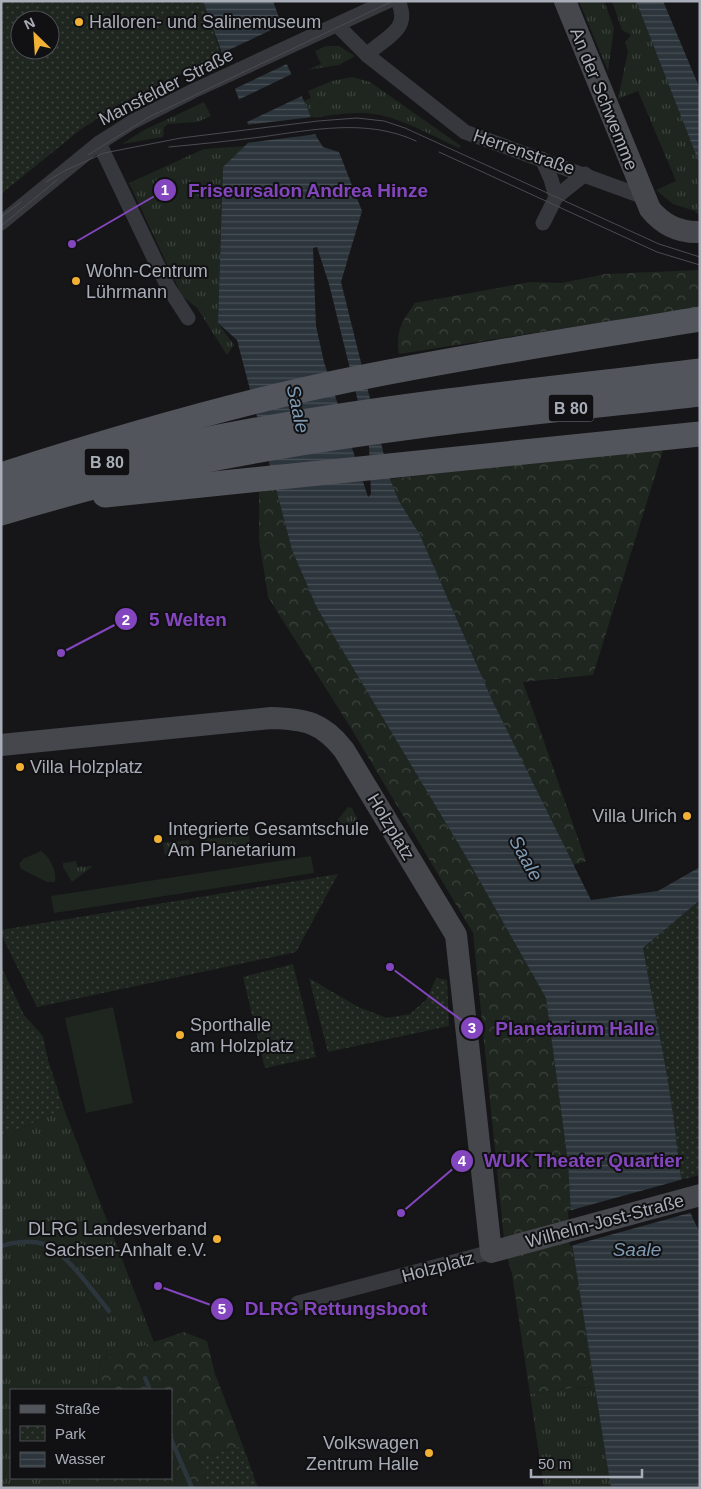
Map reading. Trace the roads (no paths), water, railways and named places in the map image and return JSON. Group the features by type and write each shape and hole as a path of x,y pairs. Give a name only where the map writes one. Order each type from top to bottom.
{"main road":[{"path":"1,475 99,443 208,413 340,382 700,319"},
{"name":"B 80","path":"1,492 120,459 215,448 312,441 442,414 700,371"},
{"name":"B 80","path":"442,414 700,394"},
{"path":"47,499 157,492 221,483 700,434"},
{"name":"B 80","path":"1,513 146,473 215,448"}],"street":[{"name":"Mansfelder Straße","path":"1,223 99,143 147,114 388,1"},
{"path":"367,56 400,27 403,17 398,1"},
{"name":"An der Schwemme","path":"565,1 644,197"},
{"name":"Herrenstraße","path":"337,25 367,56 466,132 644,197"},
{"name":"Mansfelder Straße","path":"99,143 168,287 188,318"},
{"path":"542,159 551,179 556,197"},
{"path":"543,223 556,197 585,174"},
{"path":"644,197 655,215 668,226 677,230 699,232"},
{"name":"Holzplatz","path":"1,745 272,718 296,719 313,723 335,738 344,750 456,935 501,1250 298,1303"},
{"name":"Wilhelm-Jost-Straße","path":"501,1250 700,1195"}],"water":[{"name":"Saale","path":"203,1 273,1 282,26 276,41 309,112 316,136 323,147 339,152 362,211 341,282 390,479 399,501 420,535 493,702 591,900 658,891 700,867 700,900 643,948 667,1078 681,1178 688,1206 700,1232 700,1488 611,1488 573,1250 568,1163 546,998 465,855 317,608 292,550 237,340 218,323 223,167 253,138","holes":["317,247 329,284 369,446 371,494 368,497 324,362 316,326 313,248"]},
{"path":"636,1 663,1 700,89 700,165"}],"waterway":[{"path":"1,1246 27,1242 44,1244 52,1248 70,1263 109,1311"},
{"path":"145,1378 150,1389"},
{"path":"172,1441 192,1488"}],"tram line":[{"path":"88,155 149,117 393,1"},
{"path":"46,182 64,171 104,153 181,138 318,121 357,118 384,121 405,128 659,244 700,257"},
{"path":"169,147 339,128 378,130 416,141"},
{"path":"439,152 657,252 700,265"},
{"path":"1,226 57,180"},
{"path":"1,217 21,202"}],"place":[{"name":"Halloren- und Salinemuseum","path":"79,22"},
{"name":"Friseursalon Andrea Hinze","path":"72,244"},
{"name":"Wohn-Centrum Lührmann","path":"76,281"},
{"name":"5 Welten","path":"61,653"},
{"name":"Villa Holzplatz","path":"20,767"},
{"name":"Villa Ulrich","path":"687,816"},
{"name":"Integrierte Gesamtschule Am Planetarium","path":"158,839"},
{"name":"Planetarium Halle","path":"390,967"},
{"name":"Sporthalle am Holzplatz","path":"180,1035"},
{"name":"WUK Theater Quartier","path":"401,1213"},
{"name":"DLRG Landesverband Sachsen-Anhalt e.V.","path":"217,1239"},
{"name":"DLRG Rettungsboot","path":"158,1286"},
{"name":"Volkswagen Zentrum Halle","path":"429,1453"}]}
